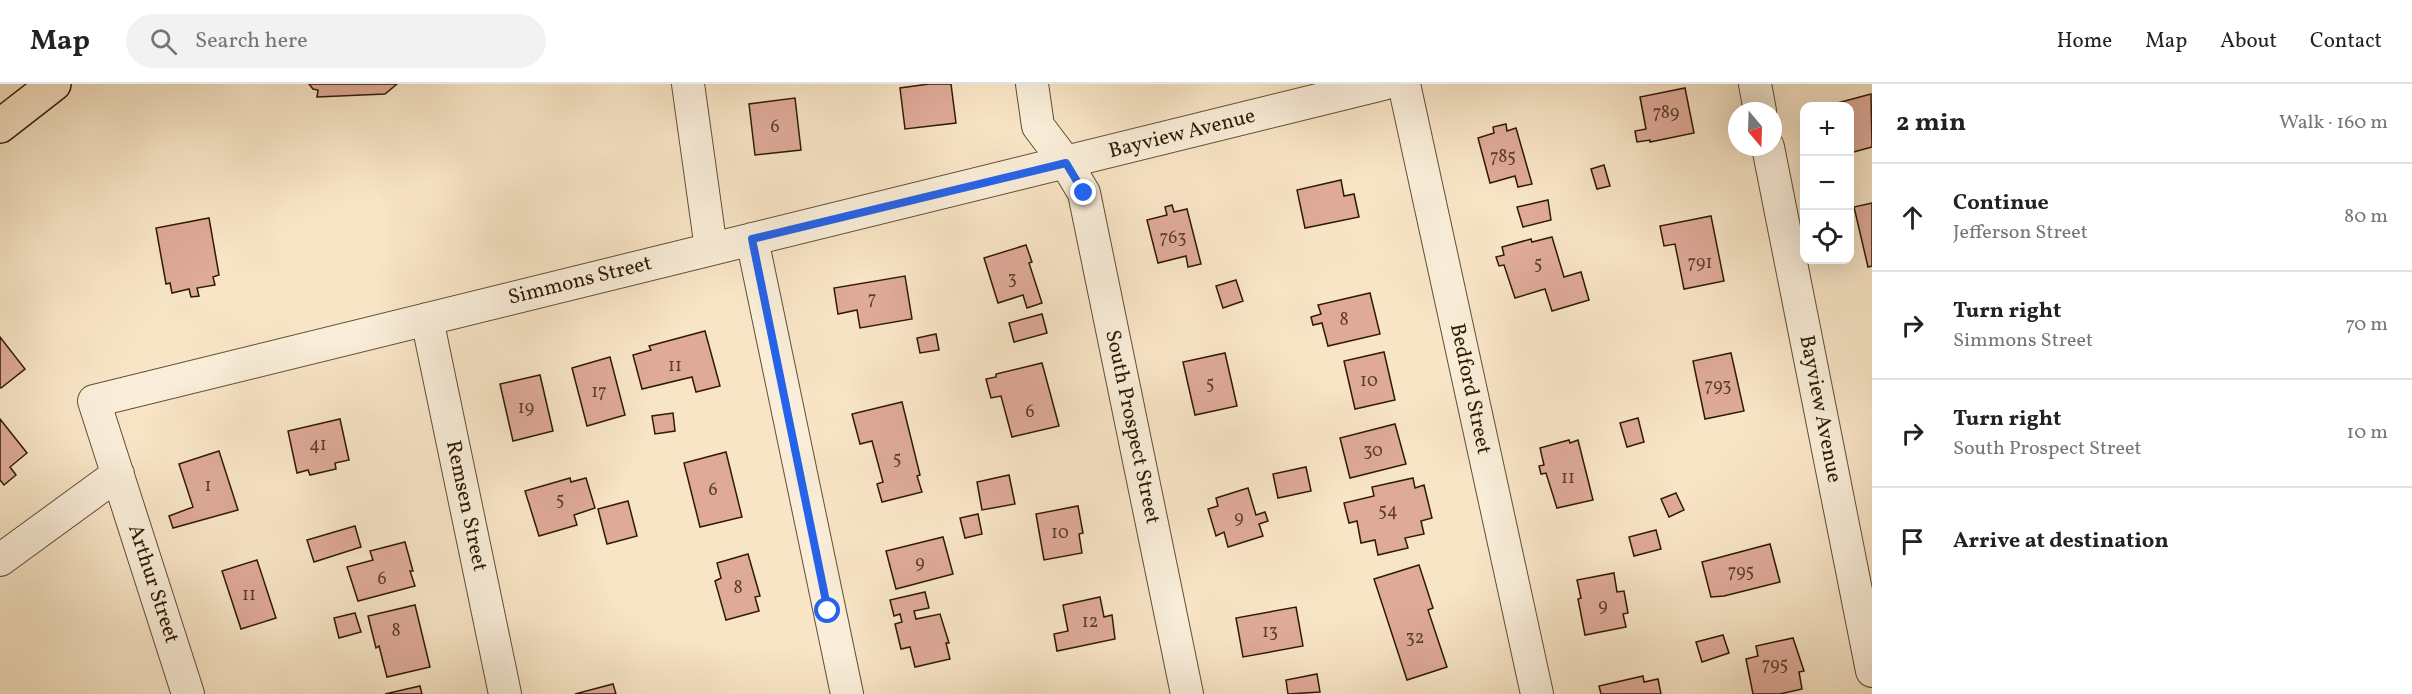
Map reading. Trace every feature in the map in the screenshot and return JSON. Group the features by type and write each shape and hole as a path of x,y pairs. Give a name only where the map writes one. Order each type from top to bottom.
{"highway":[{"path":"0,126 54,84"}],"street":[{"path":"688,84 711,249"},
{"path":"1032,84 1038,126 1066,163"},
{"name":"Bayview Avenue","path":"1066,163 1383,84"},
{"name":"Bedford Street","path":"1404,84 1537,694"},
{"path":"1755,84 1758,102"},
{"name":"Bayview Avenue","path":"1770,156 1872,671"},
{"name":"Simmons Street","path":"94,401 1066,163"},
{"name":"South Prospect Street","path":"1066,163 1084,193 1187,694"},
{"path":"752,239 847,694"},
{"name":"Remsen Street","path":"427,319 505,694"},
{"name":"Arthur Street","path":"94,401 188,694"},
{"path":"0,560 118,474"}],"building":[{"path":"309,84 397,84 385,94 317,97 318,90 313,89"},
{"path":"951,84 956,123 905,129 900,88"},
{"path":"1685,88 1694,133 1650,142 1650,140 1637,142 1635,131 1646,129 1640,97"},
{"path":"1871,94 1872,147 1854,152 1854,102 1841,102"},
{"path":"795,98 801,150 755,155 749,104"},
{"path":"1506,124 1507,131 1516,128 1532,184 1518,187 1515,176 1490,183 1478,138 1494,133 1493,127"},
{"path":"1604,165 1610,186 1597,189 1591,169"},
{"path":"1341,180 1344,196 1354,194 1359,217 1305,228 1297,190"},
{"path":"1548,200 1551,220 1523,227 1517,207"},
{"path":"1872,203 1872,266 1868,267 1854,207"},
{"path":"1172,205 1174,212 1187,209 1201,264 1188,267 1186,256 1158,263 1147,220 1167,215 1165,207"},
{"path":"1711,216 1724,281 1684,289 1675,244 1664,246 1660,226"},
{"path":"209,218 219,275 213,277 215,285 197,288 199,296 191,297 189,289 172,293 170,283 166,284 156,228"},
{"path":"1552,237 1564,277 1581,272 1589,300 1552,311 1545,289 1515,298 1504,265 1499,266 1496,257 1504,255 1502,247 1531,239 1532,242"},
{"path":"1026,245 1032,262 1029,263 1042,303 1027,308 1023,295 998,303 984,258"},
{"path":"905,276 912,319 860,328 857,310 838,314 834,288"},
{"path":"1236,280 1243,301 1223,308 1216,286"},
{"path":"1370,293 1380,334 1328,346 1322,323 1313,325 1311,317 1321,314 1318,305"},
{"path":"1042,314 1047,333 1014,342 1009,323"},
{"path":"705,331 720,386 696,392 692,377 642,389 633,355 651,350 649,346"},
{"path":"936,334 939,350 920,353 917,338"},
{"path":"0,337 25,369 1,388 0,387"},
{"path":"1384,352 1395,400 1355,409 1344,361"},
{"path":"1225,353 1237,406 1195,415 1183,362"},
{"path":"1731,353 1744,411 1705,419 1693,361"},
{"path":"610,357 625,415 587,426 572,368"},
{"path":"1042,363 1059,426 1012,437 1001,396 991,398 986,379 996,377 996,374"},
{"path":"540,375 553,431 513,441 500,384"},
{"path":"902,402 922,492 882,502 877,484 883,482 872,441 860,444 852,414"},
{"path":"673,413 675,431 655,434 652,416"},
{"path":"1638,418 1644,442 1627,447 1620,423"},
{"path":"0,419 27,453 10,467 16,475 4,485 0,480"},
{"path":"340,419 349,460 335,463 336,469 310,475 308,470 297,473 288,431"},
{"path":"1395,424 1406,464 1350,478 1340,438"},
{"path":"1569,440 1570,443 1578,440 1593,500 1557,508 1546,473 1541,474 1539,466 1544,465 1540,448"},
{"path":"219,451 238,510 173,528 169,516 193,507 179,464"},
{"path":"726,452 742,517 700,527 684,463"},
{"path":"1306,467 1311,491 1278,498 1273,474"},
{"path":"1009,475 1015,504 982,510 977,482"},
{"path":"570,478 571,482 586,478 595,508 574,515 577,525 539,536 525,491"},
{"path":"1413,478 1415,488 1424,485 1432,518 1421,521 1424,534 1405,538 1408,548 1378,555 1375,540 1361,543 1357,521 1349,523 1344,503 1374,496 1372,487"},
{"path":"1248,488 1256,515 1265,512 1268,521 1259,524 1263,536 1228,547 1224,532 1216,536 1208,509 1218,506 1216,498"},
{"path":"1676,493 1684,510 1669,517 1661,499"},
{"path":"628,501 637,536 607,544 598,509"},
{"path":"1078,506 1083,533 1079,534 1082,553 1044,560 1036,514"},
{"path":"978,514 982,534 965,538 960,518"},
{"path":"355,526 361,547 314,562 307,540"},
{"path":"1656,530 1661,549 1634,556 1629,537"},
{"path":"943,537 953,574 896,589 886,551"},
{"path":"405,542 415,586 358,601 347,567 373,560 370,551"},
{"path":"1770,544 1780,582 1711,597 1702,562"},
{"path":"748,554 760,596 755,597 759,611 726,620 715,581 721,578 717,563"},
{"path":"257,560 276,618 241,629 222,571"},
{"path":"1419,565 1433,608 1428,610 1447,667 1407,680 1374,579"},
{"path":"1614,573 1617,592 1624,591 1628,613 1623,614 1626,627 1585,635 1577,580"},
{"path":"925,592 929,608 914,611 916,619 940,614 949,643 946,643 950,659 915,667 910,647 901,649 895,624 902,622 900,614 894,616 890,600"},
{"path":"1100,597 1104,617 1112,615 1115,639 1057,651 1054,634 1068,631 1063,605"},
{"path":"415,605 430,667 387,677 379,646 376,648 368,616"},
{"path":"1296,607 1303,646 1243,657 1236,618"},
{"path":"355,613 361,632 339,638 334,618"},
{"path":"1723,635 1729,653 1702,662 1696,642"},
{"path":"1793,638 1804,671 1799,672 1802,689 1780,694 1753,694 1746,659 1758,656 1756,646"},
{"path":"1317,674 1320,692 1288,694 1286,680"},
{"path":"1643,676 1644,682 1658,679 1661,694 1601,694 1599,686"},
{"path":"613,684 616,694 575,694"},
{"path":"420,686 422,694 385,694"}],"route":[{"path":"828,611 752,239 1066,163 1084,193"}]}
